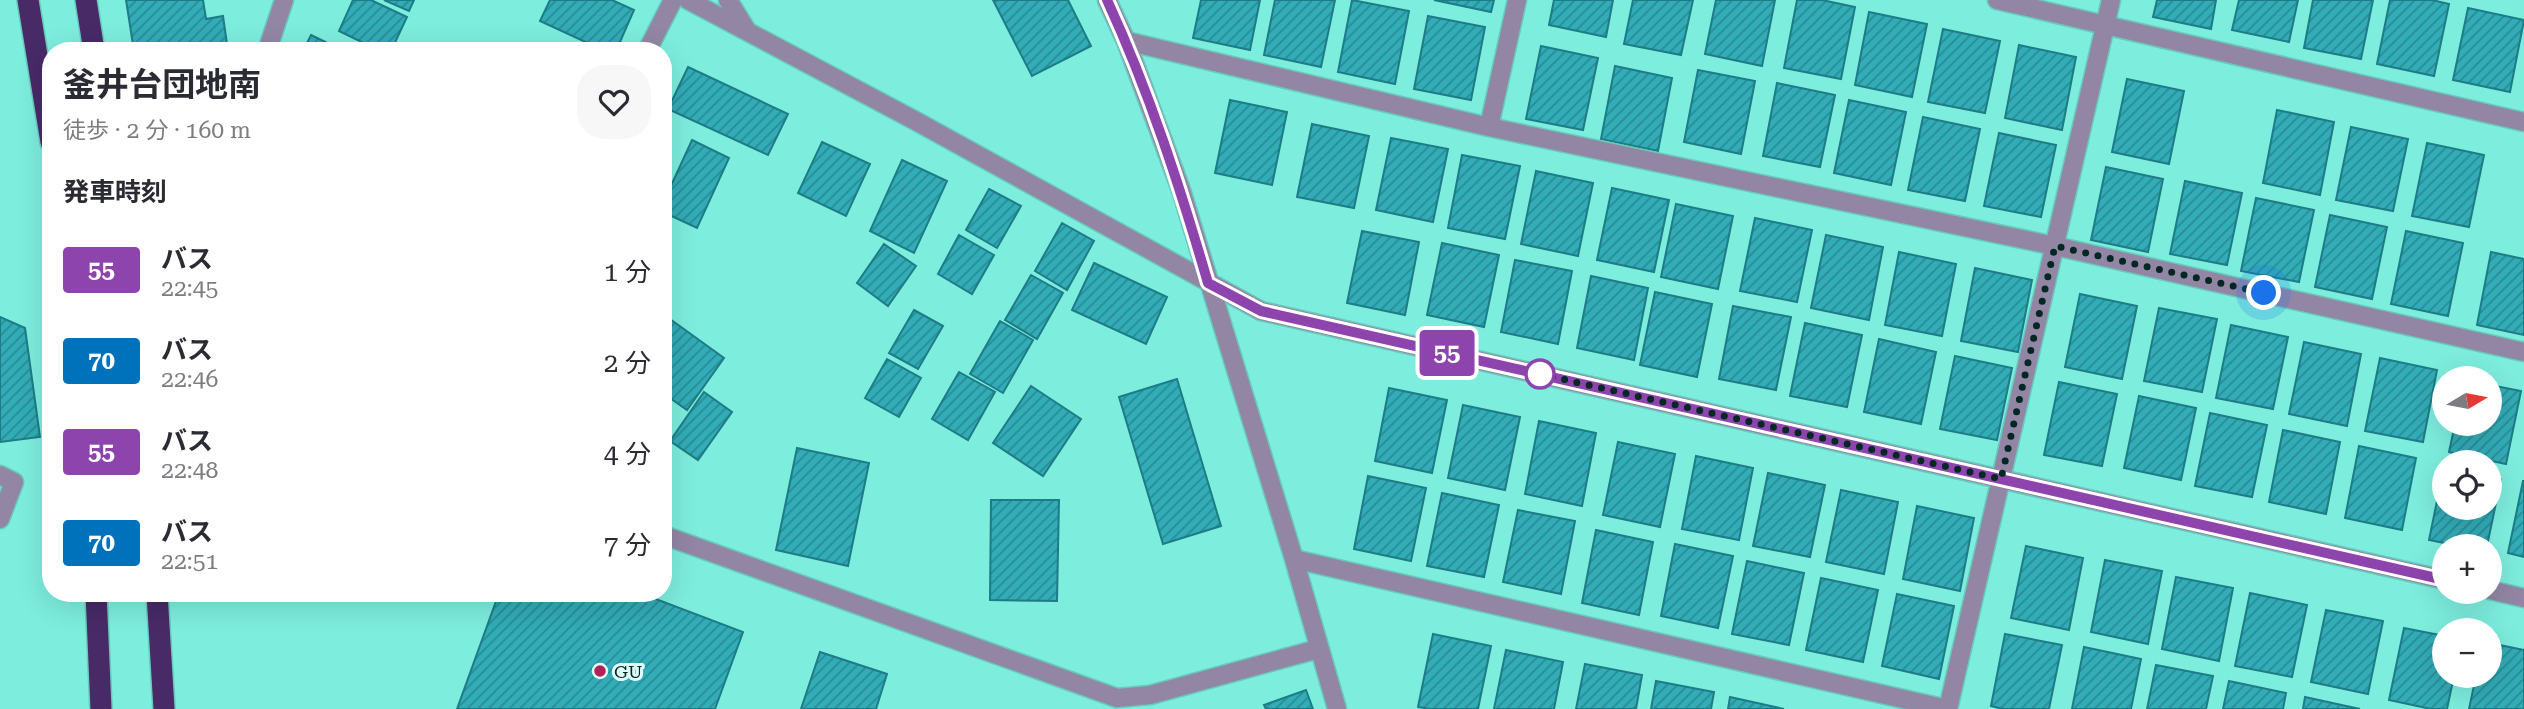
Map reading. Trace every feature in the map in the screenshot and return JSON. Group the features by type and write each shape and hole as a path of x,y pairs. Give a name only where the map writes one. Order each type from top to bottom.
{"highway":[{"path":"28,0 42,86"},
{"path":"86,0 93,42"},
{"path":"96,602 101,709"},
{"path":"158,602 164,709"}],"street":[{"path":"270,42 284,0"},
{"path":"652,42 673,0"},
{"path":"688,0 746,29 1261,311 2432,577"},
{"path":"728,0 746,29"},
{"path":"1107,0 1126,41 1181,190 1337,709"},
{"path":"1489,127 1517,0"},
{"path":"1997,0 2524,122"},
{"path":"1294,559 1947,709 2111,0"},
{"path":"1126,41 1489,127 2055,246 2524,352"},
{"path":"0,475 14,482 0,519"},
{"path":"672,538 1117,698 1150,695 1318,649"},
{"path":"2502,593 2524,598"}],"building":[{"path":"126,0 203,0 206,19 223,16 227,42 133,42"},
{"path":"353,0 371,0 407,17 395,42 362,42 339,31"},
{"path":"384,0 414,0 409,11"},
{"path":"550,0 612,0 634,10 620,42 586,42 540,21"},
{"path":"993,0 1068,0 1091,46 1032,76"},
{"path":"1201,0 1260,0 1250,50 1193,38"},
{"path":"1275,0 1335,0 1321,67 1264,55"},
{"path":"1352,0 1409,11 1395,84 1338,72"},
{"path":"1434,0 1494,0 1491,12"},
{"path":"1554,0 1613,0 1606,37 1549,25"},
{"path":"1633,0 1693,0 1681,55 1624,44"},
{"path":"1716,0 1775,0 1762,66 1705,54"},
{"path":"1797,0 1822,0 1855,7 1841,79 1784,68"},
{"path":"2157,0 2216,0 2211,29 2153,17"},
{"path":"2239,0 2298,0 2289,42 2232,30"},
{"path":"2313,0 2373,0 2361,59 2304,48"},
{"path":"2390,0 2432,0 2449,4 2434,76 2377,64"},
{"path":"2468,8 2524,20 2510,92 2453,80"},
{"path":"1869,12 1927,24 1912,97 1855,85"},
{"path":"1428,16 1485,27 1471,100 1414,89"},
{"path":"1943,29 2000,41 1985,113 1928,102"},
{"path":"311,35 325,42 308,42"},
{"path":"2019,45 2076,57 2062,130 2005,118"},
{"path":"1541,46 1598,58 1583,130 1526,119"},
{"path":"1615,66 1672,78 1658,151 1601,139"},
{"path":"688,67 788,114 768,155 672,111 672,101"},
{"path":"1698,70 1755,81 1741,154 1684,142"},
{"path":"2127,79 2184,91 2169,164 2112,152"},
{"path":"1777,83 1835,95 1820,167 1763,156"},
{"path":"1230,100 1287,112 1272,185 1215,173"},
{"path":"1849,100 1906,112 1891,185 1834,173"},
{"path":"2277,110 2334,122 2320,195 2263,183"},
{"path":"1923,117 1980,129 1965,201 1908,190"},
{"path":"1312,124 1369,136 1354,208 1297,197"},
{"path":"2351,127 2408,139 2393,211 2336,200"},
{"path":"1999,133 2056,145 2041,217 1984,206"},
{"path":"1391,138 1448,149 1433,222 1376,210"},
{"path":"692,140 729,158 697,228 672,216 672,183"},
{"path":"822,142 870,164 846,216 798,193"},
{"path":"2427,143 2484,155 2469,227 2412,216"},
{"path":"1462,155 1520,166 1505,239 1448,228"},
{"path":"902,160 947,181 914,253 870,231"},
{"path":"2106,167 2163,179 2148,252 2091,240"},
{"path":"1536,171 1593,183 1578,256 1521,244"},
{"path":"2185,181 2242,193 2227,265 2170,254"},
{"path":"1612,188 1669,200 1654,272 1597,260"},
{"path":"989,189 1021,206 997,248 966,230"},
{"path":"2256,198 2314,210 2299,282 2241,271"},
{"path":"1676,204 1733,216 1718,289 1661,277"},
{"path":"2330,215 2387,227 2372,299 2315,287"},
{"path":"1755,218 1812,230 1797,302 1740,291"},
{"path":"1062,223 1094,241 1067,290 1035,271"},
{"path":"1362,231 1419,242 1405,315 1347,303"},
{"path":"2406,231 2463,243 2448,316 2391,304"},
{"path":"959,235 994,255 972,294 938,274"},
{"path":"1826,235 1883,247 1869,320 1811,308"},
{"path":"1442,243 1499,255 1484,327 1427,315"},
{"path":"884,244 916,266 888,306 857,283"},
{"path":"1899,252 1956,264 1942,336 1885,325"},
{"path":"2491,252 2524,259 2524,335 2477,325"},
{"path":"1515,260 1572,271 1558,344 1501,332"},
{"path":"1094,263 1167,297 1146,344 1072,310"},
{"path":"1975,268 2032,280 2018,352 1961,341"},
{"path":"1031,275 1063,293 1037,339 1005,320"},
{"path":"1591,276 1648,288 1634,360 1577,348"},
{"path":"1655,292 1712,304 1697,377 1640,365"},
{"path":"2080,294 2137,306 2122,379 2065,367"},
{"path":"1733,306 1791,317 1776,390 1719,379"},
{"path":"2159,308 2217,319 2202,392 2144,381"},
{"path":"914,310 943,326 918,369 889,353"},
{"path":"0,317 25,328 40,437 0,442"},
{"path":"672,320 724,358 687,410 672,399"},
{"path":"1000,321 1033,340 1003,393 970,374"},
{"path":"1805,323 1862,335 1847,407 1790,396"},
{"path":"2231,325 2288,337 2273,409 2216,398"},
{"path":"1879,339 1936,352 1921,424 1864,412"},
{"path":"2304,342 2361,354 2347,426 2289,414"},
{"path":"1955,356 2012,368 1997,440 1940,429"},
{"path":"2380,358 2432,369 2432,396 2423,442 2365,431"},
{"path":"887,359 921,378 899,417 865,398"},
{"path":"959,372 995,392 968,440 932,419"},
{"path":"1177,379 1221,526 1163,544 1119,397"},
{"path":"2059,382 2117,394 2102,466 2044,455"},
{"path":"1031,386 1081,419 1043,476 993,443"},
{"path":"2502,387 2521,391 2506,464 2502,463 2502,450 2449,450 2452,436 2502,436"},
{"path":"1389,388 1447,400 1432,473 1375,461"},
{"path":"704,392 732,412 698,460 672,442 672,438"},
{"path":"2139,396 2196,408 2181,480 2124,468"},
{"path":"1463,405 1520,417 1505,490 1448,478"},
{"path":"2210,413 2267,425 2252,497 2195,486"},
{"path":"1539,421 1596,433 1582,506 1525,494"},
{"path":"2283,430 2340,442 2326,514 2269,502"},
{"path":"1618,442 1675,454 1660,527 1603,515"},
{"path":"2359,446 2416,458 2402,530 2345,518"},
{"path":"797,448 869,463 848,566 776,550"},
{"path":"1696,456 1753,468 1739,540 1682,529"},
{"path":"1768,473 1825,485 1810,557 1753,546"},
{"path":"1368,476 1426,488 1411,561 1354,549"},
{"path":"2524,481 2524,557 2508,553"},
{"path":"1841,490 1898,502 1884,574 1826,562"},
{"path":"1442,493 1499,505 1484,577 1427,566"},
{"path":"991,500 1059,500 1057,601 990,600"},
{"path":"1917,506 1974,518 1960,591 1903,579"},
{"path":"1518,510 1575,521 1561,594 1503,582"},
{"path":"2433,520 2492,520 2490,534 2432,534 2432,541 2429,540"},
{"path":"1596,530 1653,542 1639,615 1582,603"},
{"path":"1675,544 1733,556 1718,628 1661,616"},
{"path":"2026,546 2083,558 2069,630 2011,618"},
{"path":"2105,560 2162,571 2148,644 2091,632"},
{"path":"1747,561 1804,573 1789,645 1732,634"},
{"path":"2176,577 2233,588 2219,661 2162,649"},
{"path":"1821,578 1878,590 1863,662 1806,650"},
{"path":"2250,593 2307,605 2292,677 2235,666"},
{"path":"1897,594 1954,606 1939,679 1882,666"},
{"name":"GU","path":"496,602 664,602 743,632 715,709 457,709"},
{"path":"2326,610 2383,621 2368,694 2311,682"},
{"path":"2404,628 2432,633 2432,688 2451,688 2447,709 2431,709 2389,700"},
{"path":"1433,634 1491,646 1478,709 1418,707"},
{"path":"2005,634 2062,645 2049,709 2003,709 1991,706"},
{"path":"2502,645 2524,650 2524,709 2469,709 2473,688 2502,688"},
{"path":"2084,647 2141,659 2131,709 2072,709"},
{"path":"1506,650 1563,662 1554,709 1494,709"},
{"path":"820,652 887,674 876,709 801,709"},
{"path":"1585,664 1642,675 1636,709 1576,709"},
{"path":"2156,665 2213,676 2206,709 2147,709"},
{"path":"1656,681 1714,692 1711,709 1651,709"},
{"path":"2229,681 2286,693 2283,709 2223,709"},
{"path":"1306,690 1313,709 1266,709 1264,705"},
{"path":"1730,697 1784,709 1728,709"},
{"path":"2305,697 2360,709 2303,709"}],"bus line":[{"name":"55","path":"1107,0 1126,41 1181,190 1208,283 1261,311 2432,577"}],"place":[{"name":"GU","path":"600,671"}],"route":[{"path":"1540,374 2001,479 2055,246 2264,293"}]}
